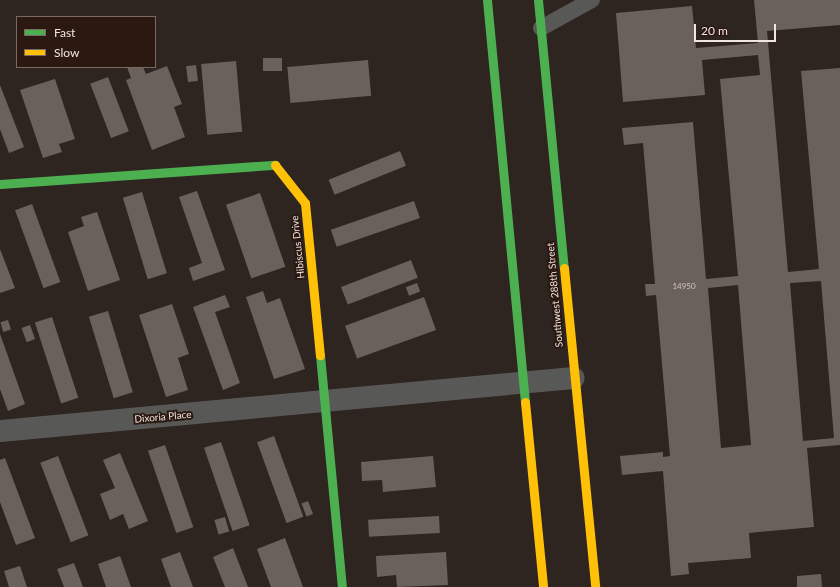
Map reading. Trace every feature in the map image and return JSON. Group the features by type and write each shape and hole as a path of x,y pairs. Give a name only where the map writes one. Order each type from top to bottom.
{"main road":[{"path":"487,0 525,383 543,587"},
{"name":"Southwest 288th Street","path":"538,0 594,587"},
{"name":"Hibiscus Drive","path":"0,184 275,165 305,203 342,587"}],"street":[{"name":"Dixoria Place","path":"0,431 325,403 574,378"}],"lane":[{"path":"541,28 592,0"}],"building":[{"path":"754,0 840,0 840,25 767,31 788,272 819,269 801,71 840,68 840,445 807,448 814,527 749,533 751,558 688,563 689,574 671,576 663,471 622,475 620,456 663,452 663,457 670,456 656,295 646,296 645,284 655,284 643,143 624,145 622,128 693,122 706,279 738,276 720,79 760,75 758,55 702,60 705,95 623,102 616,13 692,6 696,48 758,43","holes":["821,281 834,438 803,441 790,283","738,285 751,445 721,448 708,288"]},
{"path":"263,58 282,58 282,71 263,71"},
{"path":"368,60 371,96 290,103 287,67"},
{"path":"236,61 242,132 207,135 201,64"},
{"path":"196,65 198,81 188,82 186,66"},
{"path":"167,66 182,104 174,107 185,137 152,150 126,80 131,78 127,68 143,68 146,74"},
{"path":"108,77 129,131 111,138 90,84"},
{"path":"55,79 75,139 59,144 62,152 43,158 20,90"},
{"path":"0,85 24,147 9,153 0,129"},
{"path":"400,151 406,166 335,195 329,180"},
{"path":"197,191 225,270 193,281 189,268 202,263 179,197"},
{"path":"142,192 167,273 148,279 123,198"},
{"path":"260,193 285,267 251,278 226,205"},
{"path":"414,201 420,218 337,247 331,230"},
{"path":"32,204 60,282 43,288 15,210"},
{"path":"97,212 120,280 88,291 68,232 84,226 81,217"},
{"path":"0,249 15,288 0,293"},
{"path":"411,260 418,278 348,305 341,287"},
{"path":"417,283 420,291 409,296 406,287"},
{"path":"263,291 267,303 280,298 305,369 274,379 246,297"},
{"path":"225,295 230,307 215,312 240,383 223,390 193,307"},
{"path":"424,297 436,330 357,359 345,326"},
{"path":"172,304 189,354 178,358 188,390 166,397 139,315"},
{"path":"108,311 133,392 114,398 89,317"},
{"path":"52,317 78,398 61,403 35,323"},
{"path":"8,320 11,330 3,332 0,322"},
{"path":"30,325 35,339 27,342 22,328"},
{"path":"0,334 25,404 8,411 0,389"},
{"path":"274,436 303,517 286,523 257,442"},
{"path":"221,442 250,525 233,531 204,448"},
{"path":"165,445 193,527 176,533 148,451"},
{"path":"120,453 148,521 129,529 123,514 110,520 100,494 115,488 103,460"},
{"path":"58,456 88,535 71,542 40,463"},
{"path":"433,456 436,487 383,492 382,480 362,481 361,462"},
{"path":"5,458 35,538 16,545 0,502 0,460"},
{"path":"308,501 313,514 306,517 301,504"},
{"path":"439,516 440,533 369,537 368,520"},
{"path":"225,517 229,531 219,534 214,520"},
{"path":"285,538 303,587 271,587 257,549"},
{"path":"233,548 248,587 225,587 213,557"},
{"path":"180,552 193,587 171,587 161,559"},
{"path":"446,552 448,585 397,587 396,575 377,577 376,556"},
{"path":"120,556 131,587 106,587 98,564"},
{"path":"74,563 83,587 64,587 57,569"},
{"path":"20,566 27,587 9,587 4,571"},
{"path":"821,574 822,587 797,587 797,576"}],"traffic: fast":[{"path":"487,0 525,402"},
{"path":"538,0 564,268"},
{"path":"0,184 275,165"},
{"path":"320,355 342,587"}],"traffic: slow":[{"path":"275,165 305,203 320,355"},
{"path":"564,268 595,587"},
{"path":"525,402 543,587"}]}
